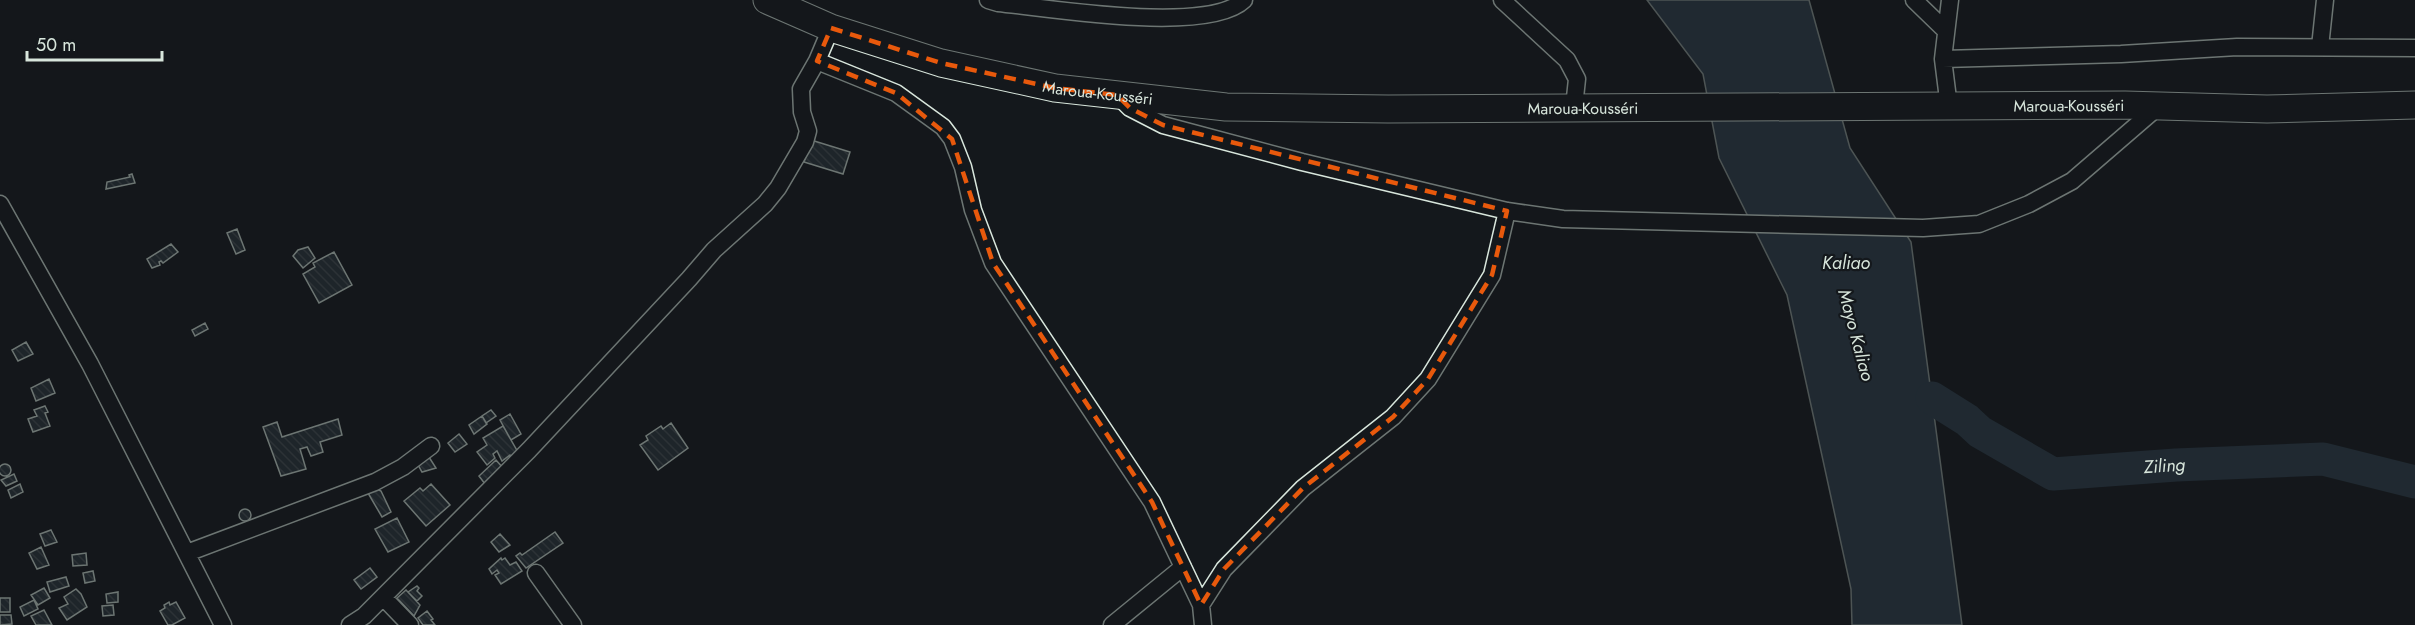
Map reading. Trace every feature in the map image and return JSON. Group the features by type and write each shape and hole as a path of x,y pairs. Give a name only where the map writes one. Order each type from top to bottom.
{"highway":[{"name":"Maroua-Kousséri","path":"767,0 831,28 941,63 1055,88 1226,107 1388,110 1574,107 2159,106 2267,109 2415,105"}],"street":[{"path":"988,0 998,3 1150,18 1186,19 1217,14 1244,0"},
{"path":"1502,0 1568,60 1577,79 1574,107"},
{"path":"1914,0 1946,31"},
{"path":"1949,107 1943,59 1950,0"},
{"path":"2320,47 2325,0"},
{"path":"350,625 364,616 529,450 714,250 765,204 778,188 805,142 808,131 802,112 801,89 817,61 831,28"},
{"path":"1943,59 2121,54 2236,47 2415,48"},
{"path":"817,61 896,93 943,127 952,139 963,166 973,210 993,263 1152,502 1201,605 1203,625"},
{"path":"1117,95 1130,108 1163,125 1302,162 1507,211 1563,219 1923,228 1979,224 2029,204 2072,181 2159,106"},
{"path":"0,204 90,364 224,625"},
{"path":"1201,605 1224,569 1303,488 1393,417 1428,380 1459,333 1492,275 1507,211"},
{"path":"187,553 375,482 403,467 431,446"},
{"path":"1112,625 1183,567"},
{"path":"536,573 573,625"},
{"path":"383,597 410,625"}],"highlighted area":[{"path":"831,28 941,63 1055,88 1117,95 1130,108 1163,125 1507,211 1492,275 1428,379 1393,417 1303,488 1224,569 1201,605 1152,502 993,263 952,139 896,93 817,61"}],"water":[{"name":"Kaliao","path":"1647,0 1809,0 1850,148 1911,242 1962,625 1852,625 1851,589 1787,295 1719,158 1703,74"}],"building":[{"path":"811,140 850,152 843,174 804,162"},
{"path":"132,174 135,183 106,189 107,182 130,177 129,175"},
{"path":"237,229 245,250 236,254 227,233"},
{"path":"171,244 178,252 152,268 147,259"},
{"path":"308,247 315,258 303,268 293,256 298,250"},
{"path":"334,252 352,285 319,303 303,274 315,267 313,263"},
{"path":"205,323 208,329 195,336 192,330"},
{"path":"26,342 33,354 18,361 12,350"},
{"path":"49,379 55,393 36,401 31,388"},
{"path":"45,406 50,426 33,432 28,419 37,416 34,410"},
{"path":"491,410 496,416 486,423 482,416"},
{"path":"510,414 521,434 511,440 500,420"},
{"path":"482,416 487,424 474,434 469,425"},
{"path":"338,419 342,435 320,442 323,452 311,456 307,447 300,449 306,469 281,476 263,427 277,422 282,437"},
{"path":"671,423 688,448 658,470 640,445 648,440 646,436 661,426 663,429"},
{"path":"503,426 519,454 512,458 510,455 502,461 497,451 493,454 495,458 487,465 477,452 487,445 483,438"},
{"path":"459,434 467,444 455,452 448,443"},
{"path":"427,454 436,468 422,472 417,463"},
{"path":"496,460 503,468 485,484 479,476"},
{"path":"5,464 11,470 5,476 -1,470"},
{"path":"14,474 17,481 6,486 1,480"},
{"path":"20,484 23,492 11,498 8,490"},
{"path":"431,484 450,505 426,526 404,501 420,488 423,491"},
{"path":"377,489 381,491 391,512 382,517 368,493"},
{"path":"247,509 250,510 250,520 243,521 240,520 239,513 240,510"},
{"path":"397,518 409,542 388,552 375,529"},
{"path":"51,530 57,542 45,546 40,534"},
{"path":"555,532 563,543 526,568 516,556 520,553 522,555"},
{"path":"500,534 510,545 499,552 491,542"},
{"path":"41,547 49,565 37,569 29,553"},
{"path":"86,553 87,565 73,566 72,555"},
{"path":"501,558 502,560 505,558 510,565 516,562 522,571 501,584 495,575 499,573 497,570 492,574 489,569"},
{"path":"370,568 377,577 361,589 354,580"},
{"path":"93,571 95,581 85,583 83,573"},
{"path":"66,577 69,586 50,592 47,582"},
{"path":"417,586 419,588 417,591 422,596 417,601 408,592"},
{"path":"44,588 50,598 38,605 31,595"},
{"path":"76,589 87,607 67,620 59,608 68,604 64,597"},
{"path":"406,590 420,605 414,616 397,598"},
{"path":"118,592 118,602 107,603 106,594"},
{"path":"0,598 10,598 10,612 0,612"},
{"path":"34,600 38,609 24,616 20,607"},
{"path":"169,602 170,605 176,602 185,618 172,625 168,625 160,611"},
{"path":"113,605 114,615 103,616 102,606"},
{"path":"44,610 52,625 36,625 31,616"},
{"path":"427,611 435,625 423,625 418,618"},
{"path":"0,615 11,615 12,624 0,625"}],"waterway":[{"name":"Ziling","path":"1932,398 1967,420 1980,432 2053,474 2176,465 2323,459 2415,482"}],"water label":[{"name":"Mayo Kaliao","path":"1856,335"}]}
